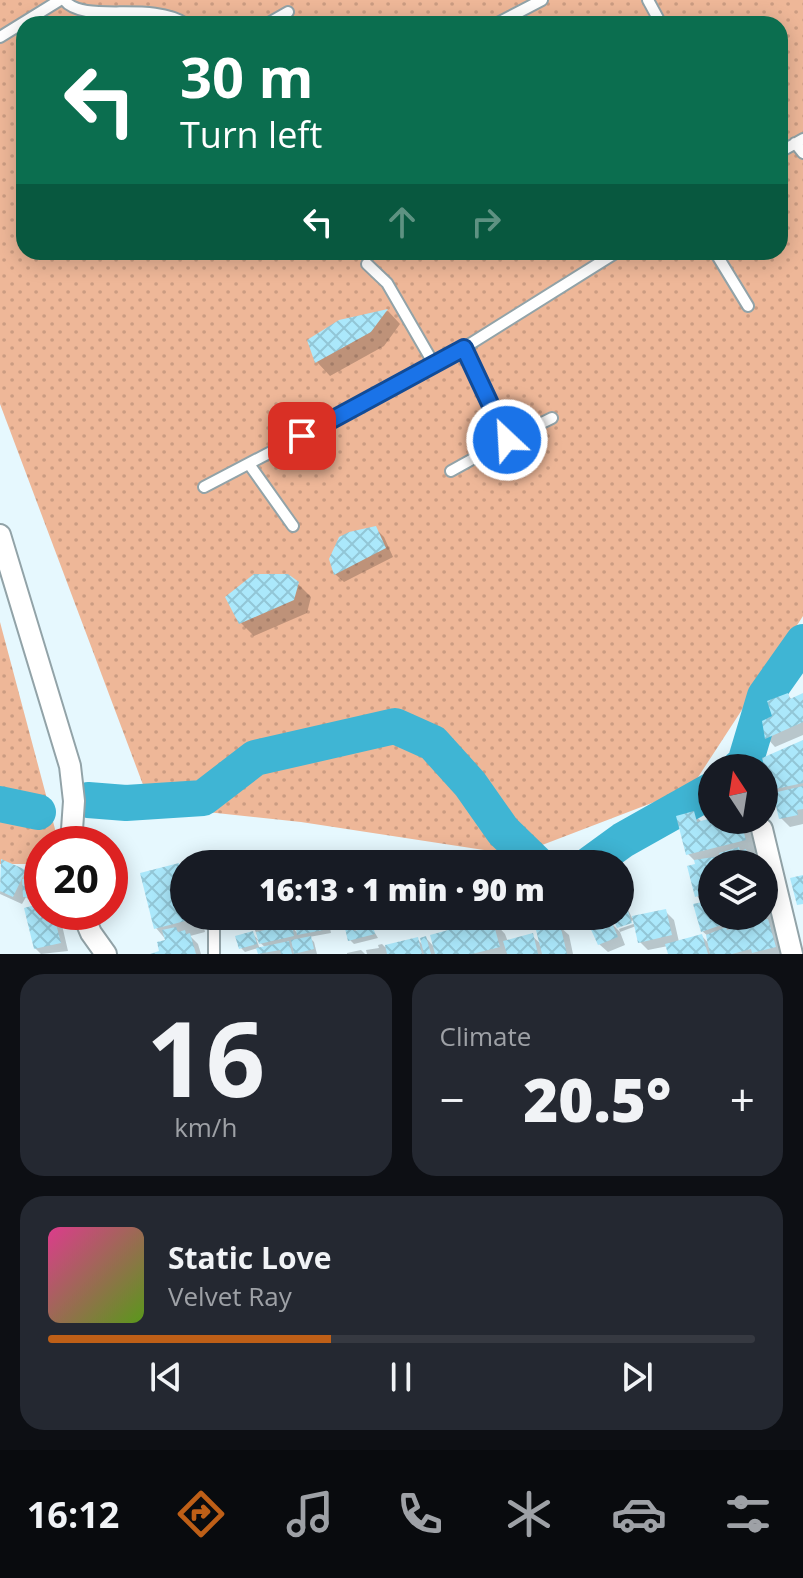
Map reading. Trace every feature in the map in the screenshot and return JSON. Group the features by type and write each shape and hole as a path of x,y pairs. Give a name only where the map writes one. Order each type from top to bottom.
{"street":[{"path":"0,535 70,766 74,801 72,826"},
{"path":"763,834 792,954"},
{"path":"90,930 106,954"}],"lane":[{"path":"35,16 62,0 69,6 83,8 141,4 166,9 175,16"},
{"path":"511,16 542,0"},
{"path":"281,16 288,12"},
{"path":"799,141 803,153"},
{"path":"204,487 435,366 604,260"},
{"path":"720,260 748,306"},
{"path":"367,264 387,283 435,366"},
{"path":"464,348 507,440"},
{"path":"451,471 552,418"},
{"path":"249,464 293,526"},
{"path":"214,930 214,954"}],"shaded area":[{"path":"0,0 803,0 803,616 713,754 698,754 698,777 691,788 529,850 483,850 301,822 151,806 0,404"},
{"path":"0,622 54,826 24,826 24,864 0,864"}],"building":[{"path":"388,309 371,332 315,363 307,340 339,320"},
{"path":"376,526 386,548 334,575 329,559 339,537"},
{"path":"254,574 288,574 299,582 294,600 239,624 225,597"},
{"path":"788,693 790,699 803,693 803,722 765,739 762,721 772,716 767,701"},
{"path":"803,740 803,783 778,788 778,754 771,754"},
{"path":"803,786 803,809 797,810 798,815 779,819 778,792"},
{"path":"694,811 698,834 744,834 746,840 686,855 676,816"},
{"path":"1,859 24,869 13,897 0,891"},
{"path":"698,859 698,896 695,897 687,866 695,864 694,860"},
{"path":"170,865 170,925 154,929 140,873"},
{"path":"803,875 803,904 797,905 790,878"},
{"path":"698,903 698,922 693,904"},
{"path":"666,909 672,935 638,943 634,916"},
{"path":"170,928 190,933 196,954 150,954 159,951 157,942 165,940 162,930"},
{"path":"29,930 58,930 61,943 34,949"},
{"path":"293,930 294,936 259,944 256,932"},
{"path":"296,930 324,930 297,935"},
{"path":"345,930 374,930 375,934 348,941"},
{"path":"448,930 495,930 500,947 472,954 435,954 430,935"},
{"path":"536,930 561,930 567,954 542,954"},
{"path":"591,930 615,930 618,937 598,945"},
{"path":"718,930 771,930 776,947 752,953 751,949 732,954 710,954 706,935"},
{"path":"253,931 257,944 239,949 235,936"},
{"path":"533,933 538,954 507,954 503,941"},
{"path":"702,934 708,954 668,954 665,944"},
{"path":"311,936 314,949 294,954 291,940"},
{"path":"426,936 431,954 424,954 420,938"},
{"path":"418,937 422,954 387,954 385,945"},
{"path":"289,941 292,954 281,954 280,950 258,954 256,948"}],"waterway":[{"path":"748,754 765,696 803,642"},
{"path":"88,800 126,803 203,798 255,758 395,726 433,743 470,784 503,831 523,850"},
{"path":"609,850 698,798"},
{"path":"0,804 38,812"}],"route":[{"path":"302,436 464,348 507,440"}]}
